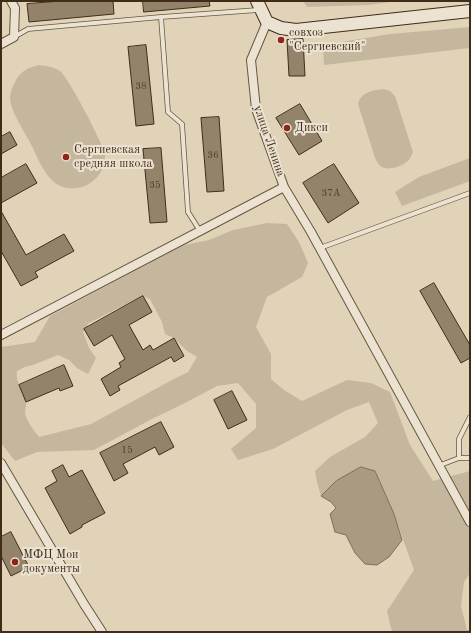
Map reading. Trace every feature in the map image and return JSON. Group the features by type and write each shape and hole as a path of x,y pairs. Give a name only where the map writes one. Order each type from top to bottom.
{"street":[{"path":"1,44 14,37 15,8 11,1"},
{"path":"259,5 267,22 281,28 296,30 470,11"},
{"name":"улица Ленина","path":"267,22 251,60 256,109 284,187 320,248 470,522"},
{"path":"1,335 284,187"},
{"path":"1,463 102,632"}],"lane":[{"path":"14,37 28,29 161,17 259,5"},
{"path":"161,17 168,112 182,124 188,212 200,231"},
{"path":"320,248 470,193"},
{"path":"459,458 459,440 470,417"},
{"path":"438,466 459,458 470,458"}],"shaded area":[{"path":"303,1 398,1 368,5 307,7"},
{"path":"470,27 470,48 324,65 323,45 390,34"},
{"path":"38,65 56,69 65,77 86,112 105,155 103,166 96,179 79,188 63,187 50,179 19,123 11,104 11,92 16,80 25,70"},
{"path":"384,89 390,91 395,96 413,152 409,160 405,163 397,167 390,168 384,168 381,166 375,158 358,104 362,97 368,92"},
{"path":"470,158 470,181 402,206 395,192 419,177"},
{"path":"267,223 287,224 299,242 308,263 302,277 267,297 256,327 271,354 271,379 284,390 302,401 347,380 371,383 390,392 410,445 433,481 470,471 470,573 464,582 461,606 467,630 470,630 470,632 392,632 387,611 414,570 394,514 375,471 336,481 321,496 315,471 330,457 365,437 378,423 369,402 347,410 273,449 238,460 231,449 256,428 256,404 238,383 217,386 94,450 37,452 15,461 1,443 1,347 35,342 50,316 184,245 209,240 233,230","holes":["142,296 150,299 162,322 165,334 174,338 187,351 197,357 188,372 91,424 39,437 26,418 26,403 18,383 17,371 58,355 69,360 77,368 88,374 96,358 89,348 83,332 89,323"]},
{"path":"361,467 375,471 394,514 402,540 389,557 377,565 365,564 355,553 346,535 335,532 330,514 336,508 331,502 321,496 336,481"}],"building":[{"path":"61,1 113,1 114,14 29,22 27,4"},
{"path":"143,1 209,1 210,6 144,12"},
{"path":"303,39 305,76 289,76 287,40"},
{"path":"146,45 154,124 136,126 128,47"},
{"path":"300,104 322,141 299,155 276,118"},
{"path":"219,117 224,191 207,192 201,118"},
{"path":"10,132 17,145 1,154 1,137"},
{"path":"161,148 167,222 150,223 143,149"},
{"path":"26,164 37,183 1,203 1,178"},
{"path":"334,164 359,203 328,223 303,183"},
{"path":"1,211 26,255 64,234 74,251 35,272 38,277 21,286 1,251"},
{"path":"434,283 470,345 470,358 461,363 420,291"},
{"path":"143,296 152,312 129,325 143,350 150,345 153,350 174,338 184,356 174,362 171,357 118,386 120,390 110,396 101,379 121,367 119,363 125,359 112,335 94,346 84,329"},
{"path":"64,365 73,386 60,391 59,388 26,402 19,385"},
{"path":"232,391 247,420 228,429 214,400"},
{"path":"161,422 174,447 159,455 155,447 123,464 128,473 114,481 100,453"},
{"path":"63,465 69,477 82,470 105,513 82,525 82,527 70,534 45,488 57,481 52,471"},
{"path":"11,532 29,567 11,576 1,556 1,537"}],"place":[{"name":"совхоз \"Сергиевский\"","path":"281,40"},
{"name":"Дикси","path":"287,128"},
{"name":"Сергиевская средняя школа","path":"66,157"},
{"name":"МФЦ Мои документы","path":"15,562"}]}
